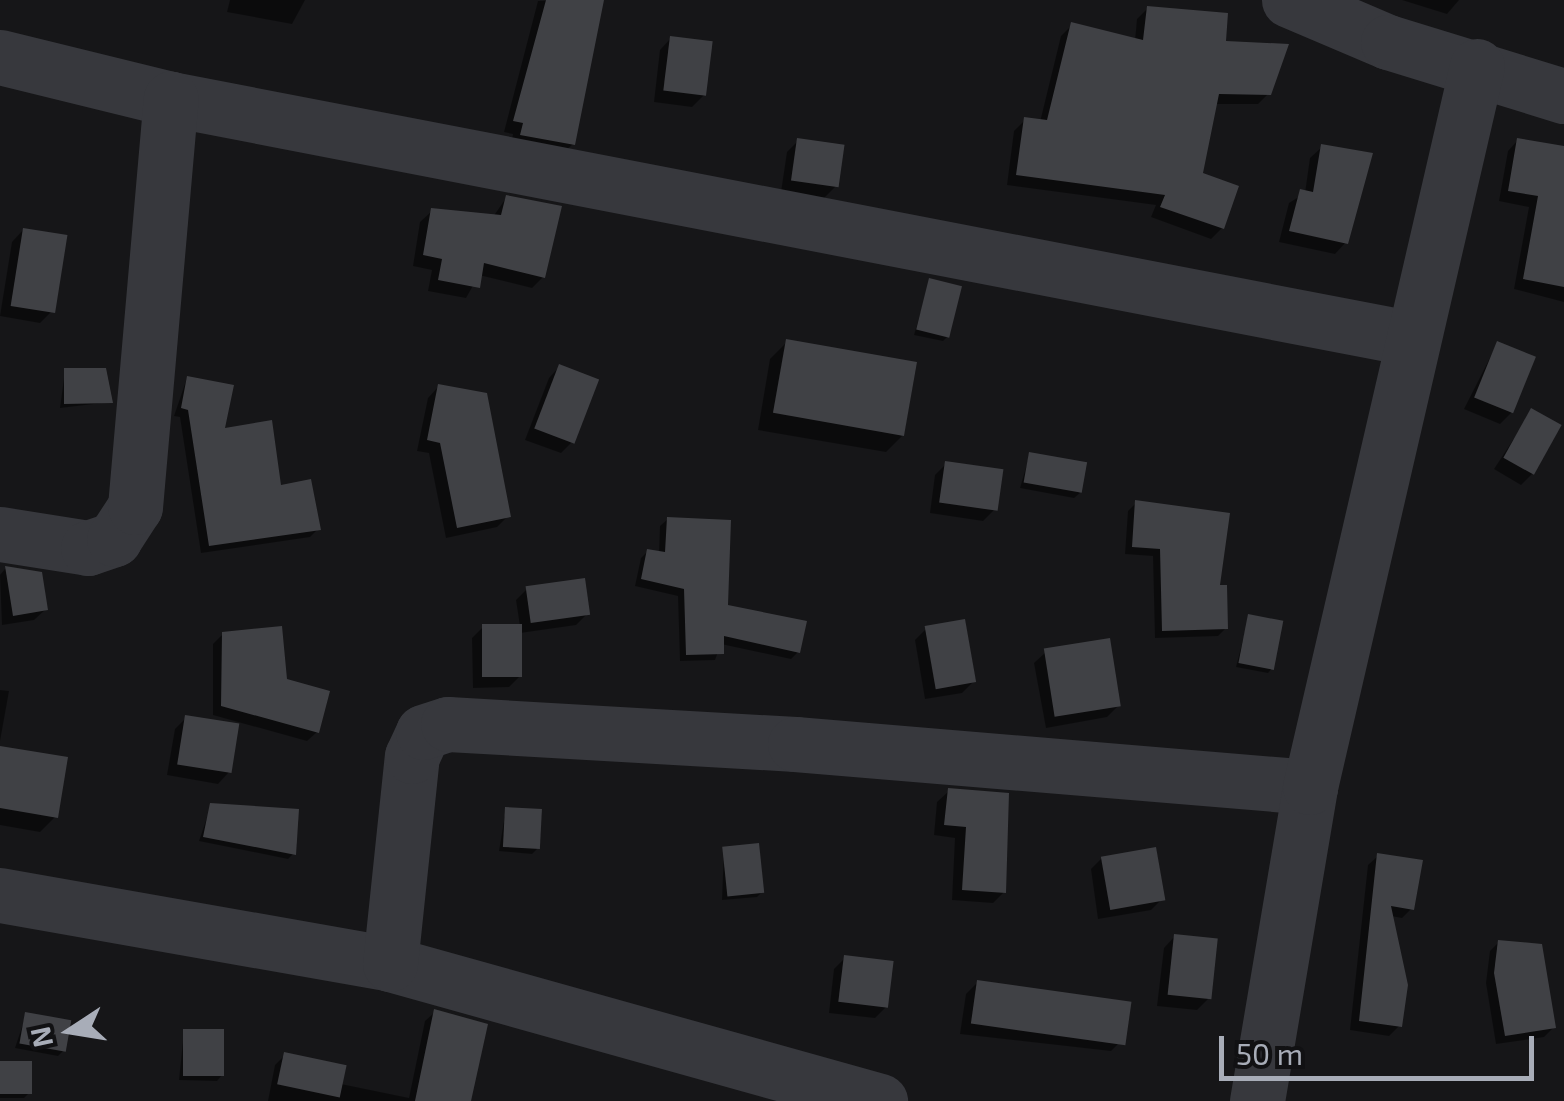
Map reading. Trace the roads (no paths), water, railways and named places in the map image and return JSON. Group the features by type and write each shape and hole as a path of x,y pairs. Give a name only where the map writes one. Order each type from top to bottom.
{"street":[{"path":"1289,0 1388,42 1564,96"},
{"path":"0,57 170,99 1409,338"},
{"path":"1258,1101 1310,787 1409,338 1476,66"},
{"path":"0,534 88,548 114,540 136,507 170,99"},
{"path":"390,964 412,756 422,732 448,724 796,744 1310,787"},
{"path":"0,895 390,964 880,1101"}]}
